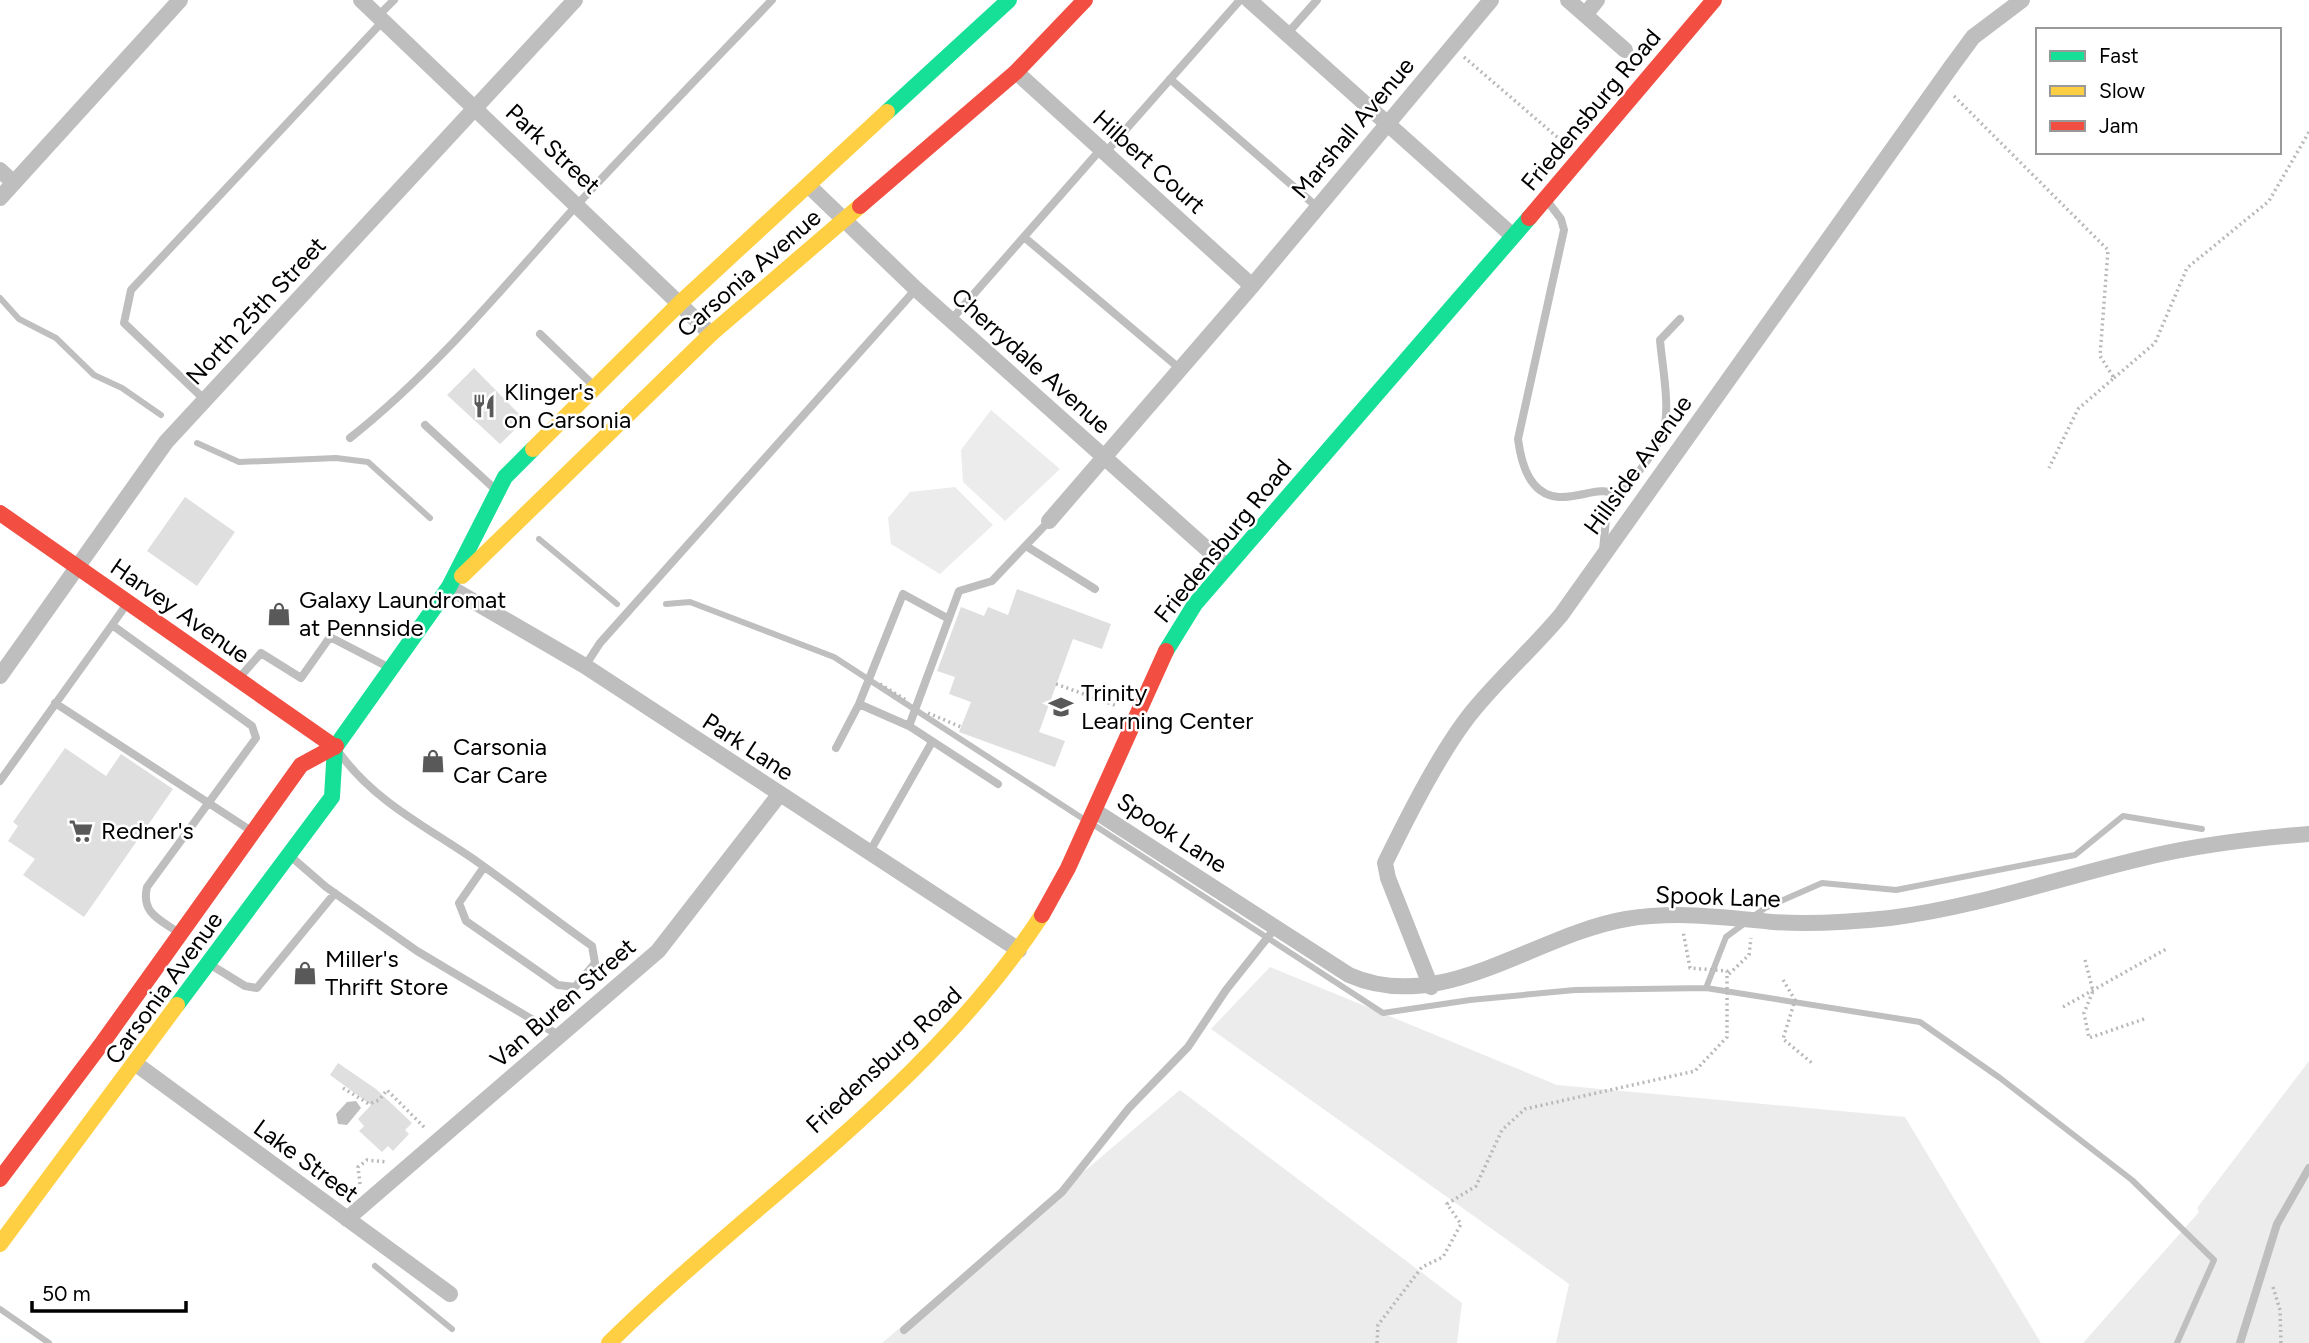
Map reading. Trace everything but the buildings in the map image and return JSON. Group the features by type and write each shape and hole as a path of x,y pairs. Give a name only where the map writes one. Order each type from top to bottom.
{"street":[{"path":"0,198 180,0"},
{"name":"Park Street","path":"362,0 579,204 711,334"},
{"name":"North 25th Street","path":"0,676 166,442 575,0"},
{"name":"Carsonia Avenue","path":"0,1180 301,765 335,747 449,587 505,477 680,303 1009,0"},
{"name":"Carsonia Avenue","path":"449,587 711,334 1016,72 1085,0"},
{"path":"1249,0 1513,236"},
{"name":"Marshall Avenue","path":"1049,521 1252,286 1491,0"},
{"path":"1567,0 1625,50"},
{"path":"1585,15 1597,0"},
{"name":"Friedensburg Road","path":"609,1343 692,1263 891,1093 945,1041 1019,950 1060,886 1096,811 1172,636 1226,566 1429,336 1714,0"},
{"name":"Hillside Avenue","path":"1430,987 1388,878 1385,863 1458,732 1477,706 1530,652 1560,615 1603,551 1973,37 2022,0"},
{"name":"Hilbert Court","path":"1016,72 1252,286"},
{"path":"0,170 14,183"},
{"name":"Cherrydale Avenue","path":"809,186 916,289 1226,566"},
{"name":"Harvey Avenue","path":"0,513 335,747"},
{"name":"Park Lane","path":"449,587 585,666 1019,950"},
{"name":"Carsonia Avenue","path":"0,1244 332,797 335,747"},
{"name":"Van Buren Street","path":"348,1219 658,951 779,795"},
{"name":"Spook Lane","path":"1096,811 1331,965 1366,983 1393,988 1430,987 1599,925 1626,919 1707,914 1788,922 1888,918 1951,906 2154,855 2219,843 2309,834"},
{"name":"Lake Street","path":"136,1064 450,1294"}],"lane":[{"path":"205,400 124,323 131,290 381,18 394,0"},
{"path":"350,438 384,411 452,342 772,0"},
{"path":"951,320 1240,0"},
{"path":"1287,34 1317,0"},
{"path":"1170,79 1317,207"},
{"path":"1546,199 1561,219 1564,230 1518,439 1520,456 1528,475 1540,491 1559,497 1605,489 1619,494"},
{"path":"1024,237 1179,368"},
{"path":"585,666 600,643 916,289"},
{"path":"1603,551 1606,519 1619,494 1636,477 1663,433 1666,416 1660,340 1680,319"},
{"path":"540,334 595,387"},
{"path":"425,425 498,492"},
{"path":"909,726 959,591 992,581 1049,521"},
{"path":"1026,546 1095,589"},
{"path":"836,748 859,704 903,594 947,618"},
{"path":"0,781 127,603"},
{"path":"112,625 252,726 256,738 148,887 144,901 148,911 180,934"},
{"path":"238,679 261,653 301,678 330,636 391,668"},
{"path":"55,703 253,831"},
{"path":"859,704 909,726 998,784"},
{"path":"869,853 932,742"},
{"path":"335,747 359,780 424,829 484,867 592,946 595,963 575,987 558,985 466,921 458,903 484,867"},
{"path":"289,855 335,894 416,951 560,1036"},
{"path":"209,964 245,985 257,988 335,894"},
{"path":"904,1330 1062,1192 1129,1108 1188,1047 1226,990 1276,927"},
{"path":"2240,1343 2277,1224 2309,1168"}],"path":[{"path":"1451,46 1581,158"},
{"path":"1941,80 1963,108 2108,250 2100,356 2114,378"},
{"path":"2049,468 2078,409 2155,343 2187,268 2269,201 2309,132"},
{"path":"885,672 880,685 912,704"},
{"path":"1056,684 1137,713"},
{"path":"922,710 961,727"},
{"path":"1680,915 1690,968 1727,973 1749,955 1752,931"},
{"path":"2063,1007 2168,948"},
{"path":"2085,960 2093,991 2084,1013 2089,1038 2147,1018"},
{"path":"1377,1343 1378,1325 1422,1267 1443,1257 1461,1224 1447,1204 1476,1186 1502,1130 1525,1109 1695,1071 1727,1037 1727,973"},
{"path":"1783,980 1795,1000 1783,1039 1812,1063"},
{"path":"343,1088 369,1104 379,1100 387,1090 426,1129 419,1136"},
{"path":"329,1182 341,1189 360,1187 358,1167 367,1160 391,1162"},
{"path":"2265,1262 2280,1310 2281,1343"}],"shaded area":[{"path":"991,410 1060,469 1005,521 963,482 961,450"},
{"path":"955,487 993,525 940,574 891,544 888,518 910,492"},
{"path":"1270,967 1557,1085 1905,1117 2041,1343 1556,1343 1569,1284 1211,1029"},
{"path":"2309,1061 2309,1343 2083,1343 2199,1212 2197,1208"},
{"path":"1180,1090 1462,1303 1457,1343 882,1343"},
{"path":"356,1101 361,1108 347,1125 338,1124 336,1114 347,1102"}],"waterway":[{"path":"0,298 19,319 56,338 94,375 122,388 161,415"},
{"path":"197,443 239,462 336,458 368,462 430,518"},
{"path":"539,539 617,604"},
{"path":"666,604 690,602 834,657 1085,820"},
{"path":"1754,916 1765,908 1822,883 1896,890 2075,855 2123,816 2202,829"},
{"path":"1094,825 1383,1013 1470,1000 1575,990 1706,988 1726,937 1745,923"},
{"path":"1706,988 1920,1022 2000,1078 2132,1180 2214,1260 2177,1343"},
{"path":"375,1266 452,1329"},
{"path":"0,1309 49,1343"}],"traffic: fast":[{"path":"887,112 1009,0"},
{"path":"1166,651 1195,604 1529,218"},
{"path":"336,746 449,587 505,477 533,449"},
{"path":"177,1005 332,797 335,747"}],"traffic: slow":[{"path":"533,449 680,303 887,112"},
{"path":"462,576 711,334 860,206"},
{"path":"609,1343 664,1291 894,1089 997,977 1042,915"},
{"path":"0,1244 177,1005"}],"traffic: jam":[{"path":"860,206 1016,72 1085,0"},
{"path":"1529,218 1714,0"},
{"path":"0,513 335,747"},
{"path":"1042,915 1068,868 1166,651"},
{"path":"0,1179 103,1042 301,765 336,746"}],"place":[{"name":"Klinger's on Carsonia","path":"484,406"},
{"name":"Galaxy Laundromat at Pennside","path":"279,614"},
{"name":"Trinity Learning Center","path":"1061,707"},
{"name":"Carsonia Car Care","path":"433,761"},
{"name":"Redner's","path":"81,831"},
{"name":"Miller's Thrift Store","path":"305,973"}]}
